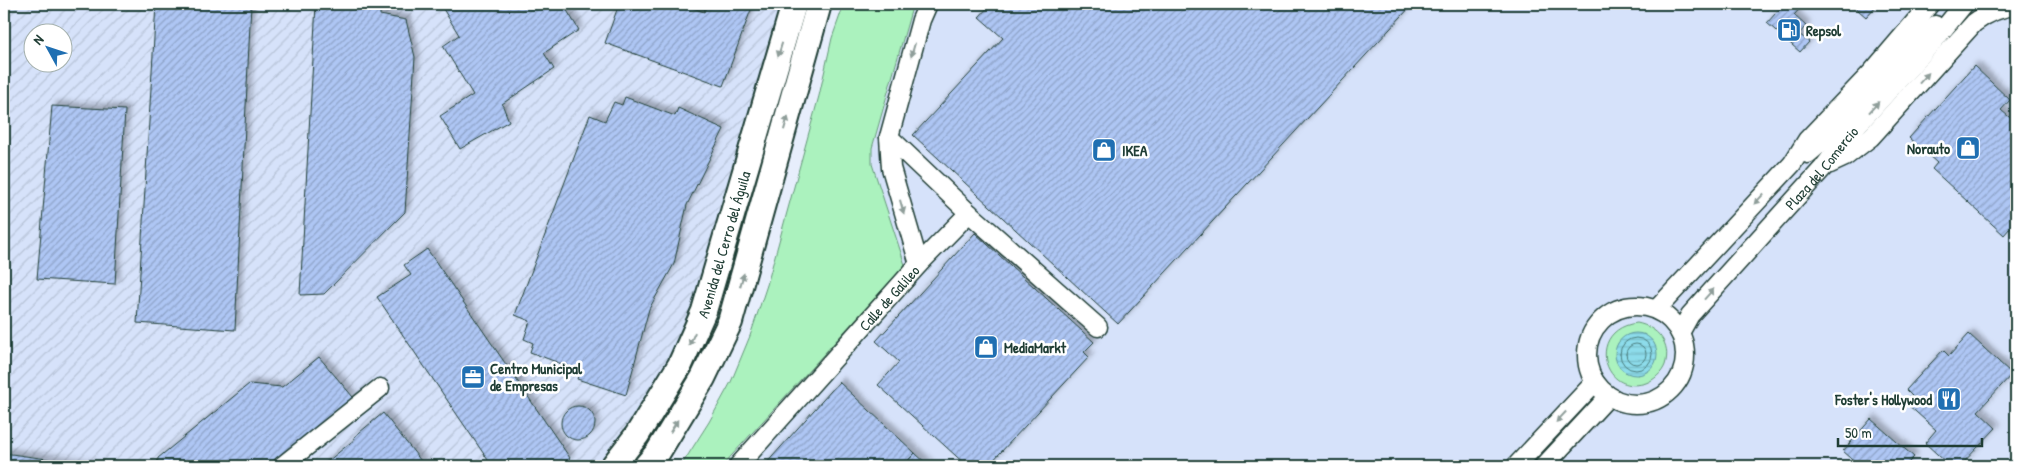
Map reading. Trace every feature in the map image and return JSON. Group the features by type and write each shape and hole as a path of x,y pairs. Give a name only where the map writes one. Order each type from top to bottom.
{"main road":[{"name":"Avenida del Cerro del Águila","path":"613,466 637,434 680,365 704,311 794,4"},
{"name":"Avenida del Cerro del Águila","path":"646,466 658,452 703,378 730,322 820,4"}],"street":[{"name":"Calle de Galileo","path":"738,466 919,264 891,168 889,137 921,20 928,4"},
{"path":"1792,164 1809,154 1912,46 1962,4"},
{"name":"Plaza del Comercio","path":"1680,333 1690,315 1933,42 1962,4"},
{"name":"Plaza del Comercio","path":"1656,310 1792,164 1807,140 1871,73 1927,6"},
{"path":"1822,168 1845,156 1871,137 1974,23 1986,14 2000,8 2016,6"},
{"path":"889,137 969,213 1098,327"},
{"path":"919,264 969,213"},
{"path":"1641,306 1656,310 1670,320 1680,333 1684,347 1684,362 1680,376 1671,389 1658,399 1641,404 1624,403 1609,396 1594,382 1588,367 1587,352 1591,336 1599,323 1611,313 1626,307 1641,306"},
{"path":"1516,466 1594,382"},
{"path":"282,466 380,388"},
{"path":"1544,466 1609,396"}],"shaded area":[{"path":"4,4 794,4 704,311 613,466 4,466"},
{"path":"913,4 2016,4 2016,466 723,466 839,341 905,265 872,164 872,148"}],"green space":[{"path":"844,4 913,4 872,148 872,164 905,265 722,466 681,466 709,422 731,382 750,336 767,285 819,96 832,38"},
{"path":"1637,323 1651,328 1661,337 1667,357 1665,365 1660,373 1649,382 1631,385 1619,380 1610,372 1606,361 1606,348 1611,337 1621,328","holes":["1644,334 1654,343 1639,375 1625,372 1616,354 1619,342"]}],"water":[{"path":"1640,333 1648,336 1654,342 1657,354 1654,366 1648,372 1632,375 1624,372 1618,366 1615,350 1618,342 1624,336"}],"building":[{"path":"156,4 251,4 235,330 137,323"},
{"path":"316,4 380,4 380,15 406,20 415,57 405,212 324,294 300,295"},
{"path":"440,4 563,4 579,30 544,53 554,69 502,104 509,121 460,149 440,116 473,95 443,46 459,35"},
{"path":"619,4 682,4 704,12 707,4 753,4 723,86 605,43"},
{"name":"IKEA","path":"991,4 1413,4 1118,324 913,135 1003,38 979,17"},
{"name":"Repsol","path":"1784,4 1804,4 1794,15 1806,26 1799,34 1809,42 1800,52 1767,23"},
{"name":"Repsol","path":"1851,4 1878,4 1866,17"},
{"name":"Norauto","path":"1974,66 2010,100 2001,110 2016,123 2016,221 2004,235 1932,169 1937,163 1909,138"},
{"path":"625,97 675,116 678,108 724,129 687,205 674,264 649,309 626,395 577,379 580,371 530,352 533,343 524,339 530,321 515,315 590,115 605,121 614,102 622,105"},
{"path":"52,106 125,110 115,284 37,279"},
{"name":"MediaMarkt","path":"975,233 1094,342 1084,352 1089,357 988,466 967,466 878,385 899,362 876,341"},
{"name":"Centro Municipal de Empresas","path":"427,249 570,458 561,466 492,466 377,297 411,275 404,265"},
{"name":"Foster's Hollywood","path":"1969,334 2012,374 1978,411 1996,428 1960,466 1950,466 1925,443 1936,430 1906,403 1912,396 1906,390 1943,350 1949,356"},
{"path":"319,357 353,397 268,466 157,466 158,458 249,384 282,387"},
{"path":"839,382 915,453 903,466 764,466"},
{"path":"578,406 590,411 595,423 590,435 578,440 566,435 561,423 566,411"},
{"path":"383,413 425,466 322,466 355,439 354,437"},
{"path":"1871,419 1914,457 1905,466 1860,466 1843,451"},
{"path":"4,453 97,466 4,466"},
{"path":"915,453 929,466 903,466"}],"place":[{"name":"Repsol","path":"1789,30"},
{"name":"Norauto","path":"1968,148"},
{"name":"IKEA","path":"1104,150"},
{"name":"MediaMarkt","path":"986,347"},
{"name":"Centro Municipal de Empresas","path":"473,377"},
{"name":"Foster's Hollywood","path":"1949,399"}]}
